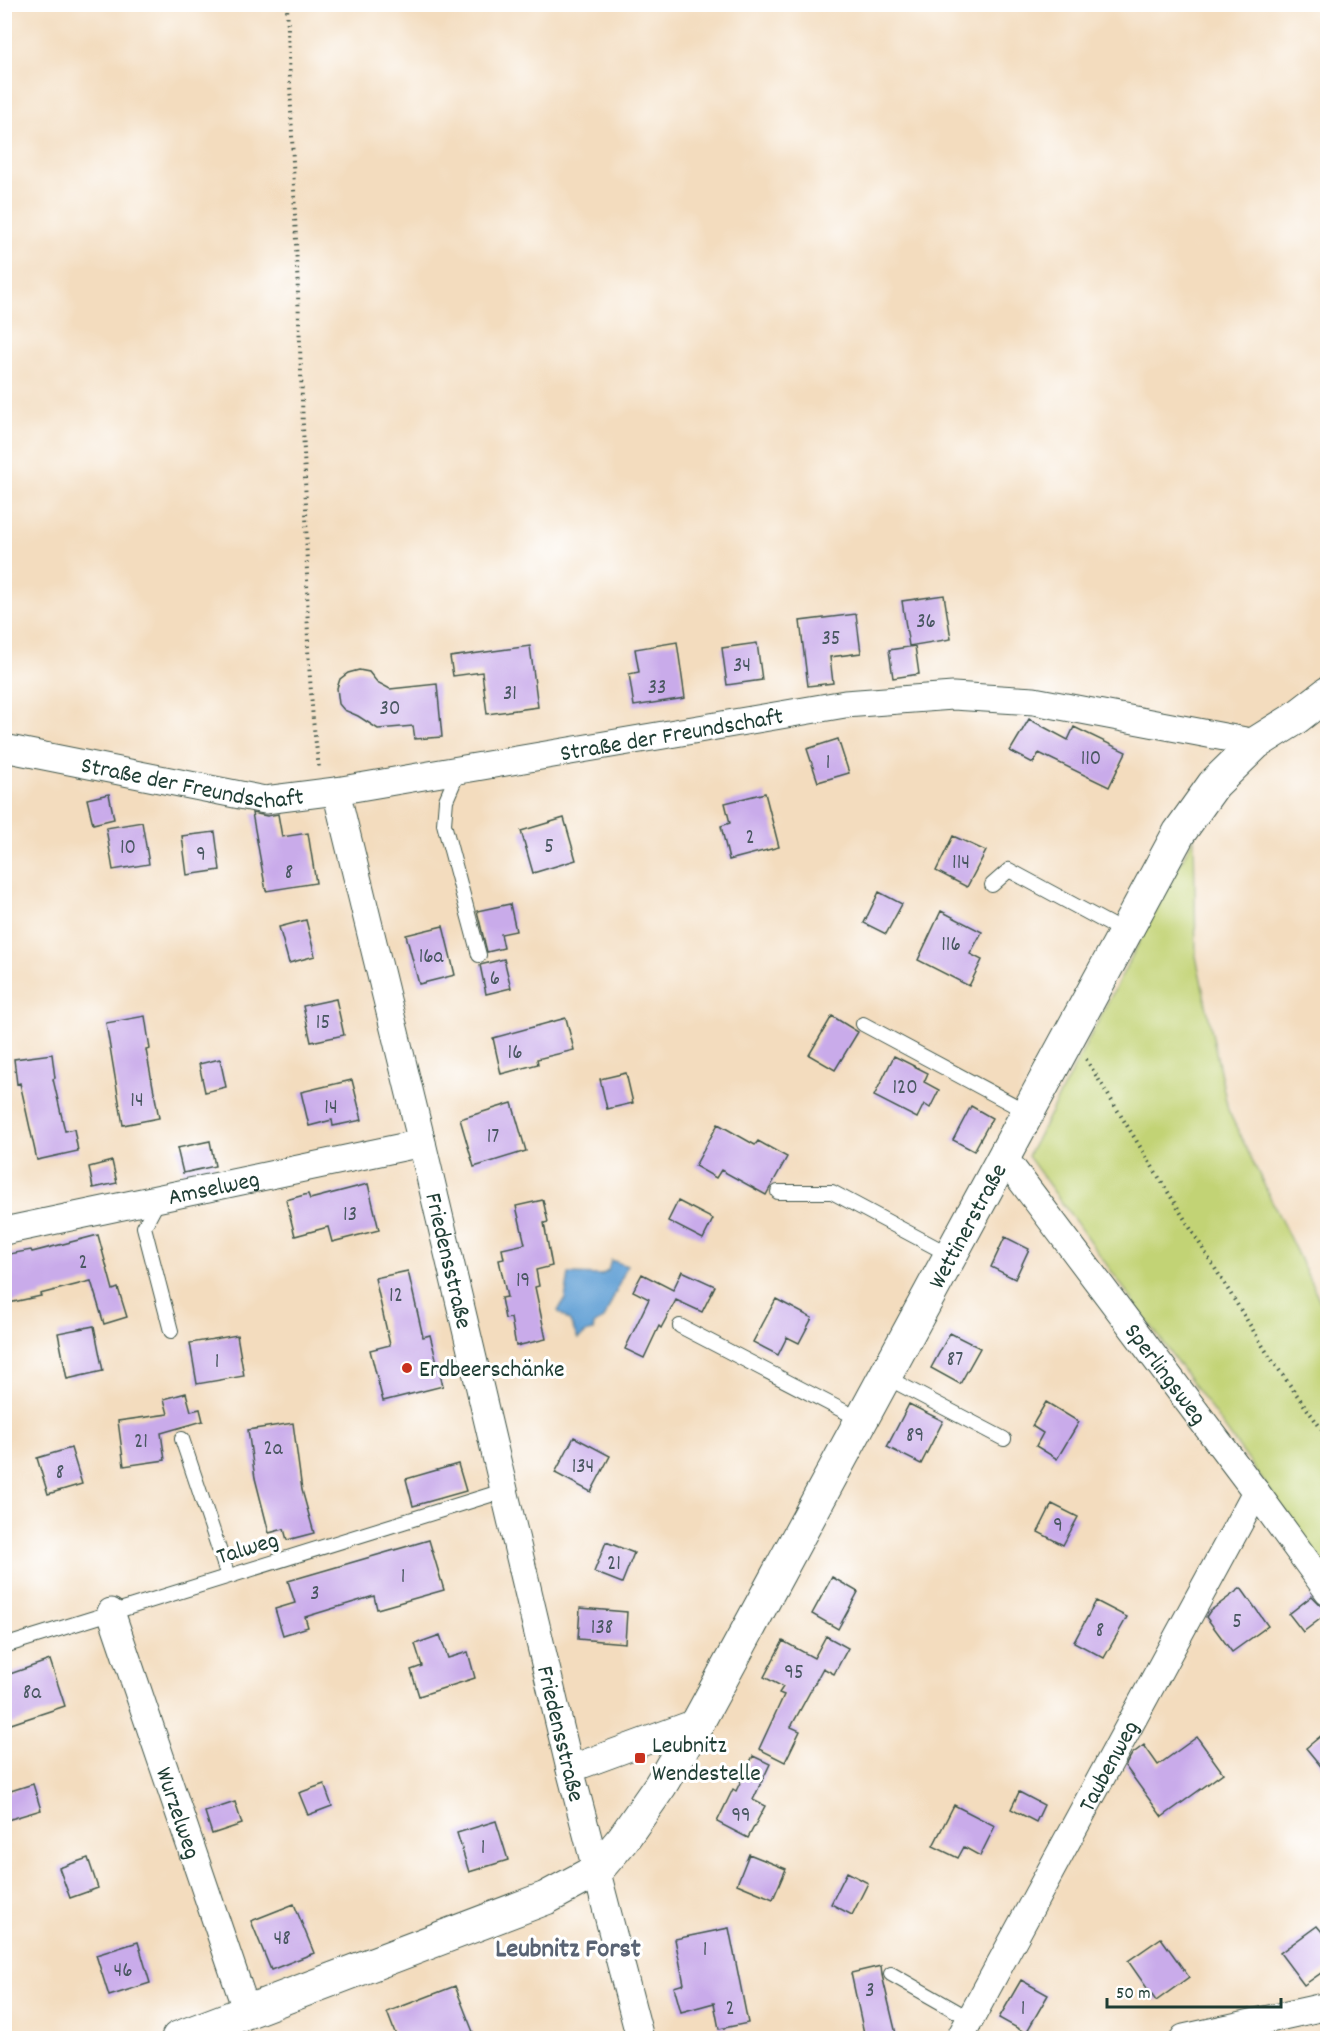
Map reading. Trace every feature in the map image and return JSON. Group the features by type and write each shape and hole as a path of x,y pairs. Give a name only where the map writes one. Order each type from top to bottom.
{"street":[{"path":"1256,742 1293,720 1328,693"},
{"name":"Straße der Freundschaft","path":"4,748 265,800 329,792 845,704 953,696 1034,701 1256,742"},
{"name":"Wettinerstraße","path":"596,1871 623,1839 660,1786 698,1722 1179,833 1214,784 1256,742"},
{"name":"Friedensstraße","path":"329,792 422,1143 570,1769 640,2038"},
{"name":"Amselweg","path":"4,1231 422,1143"},
{"name":"Sperlingsweg","path":"1003,1156 1328,1591"},
{"name":"Taubenweg","path":"965,2029 1256,1492"},
{"name":"Wurzelweg","path":"111,1612 247,2012"},
{"path":"570,1769 698,1722"},
{"path":"178,2038 546,1898 596,1871"},
{"path":"1184,2038 1328,2006"}],"lane":[{"path":"459,770 446,800 444,824 478,956"},
{"path":"992,885 1009,870 1124,932"},
{"path":"863,1024 1028,1112"},
{"path":"778,1192 832,1192 950,1255"},
{"path":"159,1198 144,1227 171,1331"},
{"path":"680,1326 861,1420"},
{"path":"884,1376 1004,1439"},
{"path":"182,1439 228,1576"},
{"name":"Talweg","path":"4,1646 503,1491"},
{"path":"891,1974 965,2029"}],"path":[{"path":"287,4 306,505 308,650 313,720 329,792"},
{"path":"1070,1034 1269,1356 1328,1438"}],"green space":[{"path":"1194,837 1196,956 1228,1110 1321,1303 1327,1311 1327,1569 1028,1156"}],"water":[{"path":"611,1260 627,1266 604,1319 594,1324 593,1331 578,1339 570,1322 558,1311 565,1299 569,1274 601,1275 608,1271"}],"building":[{"path":"944,595 951,639 909,646 902,601"},
{"path":"856,614 861,653 830,657 833,683 808,686 800,621"},
{"path":"677,642 685,698 634,706 629,674 639,672 635,649"},
{"path":"757,643 762,680 727,685 722,648"},
{"path":"530,646 538,707 487,714 482,672 453,676 450,657"},
{"path":"915,646 919,674 893,678 889,650"},
{"path":"359,670 369,672 377,682 390,689 437,684 442,737 415,739 413,726 378,729 344,710 339,704 337,688 340,679 348,673"},
{"path":"1029,719 1068,740 1074,727 1126,752 1109,787 1039,753 1033,763 1010,751"},
{"path":"838,739 849,773 818,782 807,749"},
{"path":"765,793 779,847 729,860 721,826 730,823 725,803"},
{"path":"109,794 114,819 93,824 87,799"},
{"path":"252,813 267,816 278,814 282,837 308,833 316,883 266,891"},
{"path":"564,818 576,860 533,873 521,831"},
{"path":"142,822 149,864 113,870 106,828"},
{"path":"215,832 220,870 187,875 182,836"},
{"path":"953,836 986,851 967,887 936,871"},
{"path":"879,892 902,904 886,934 864,923"},
{"path":"510,904 516,931 501,934 504,948 487,952 477,911"},
{"path":"941,911 982,932 970,954 982,960 969,986 918,960"},
{"path":"306,920 315,956 289,963 279,927"},
{"path":"443,926 455,975 419,984 406,935"},
{"path":"504,959 511,988 486,994 480,965"},
{"path":"336,999 344,1035 311,1042 303,1006"},
{"path":"145,1016 150,1049 146,1050 159,1118 123,1125 106,1023"},
{"path":"832,1016 858,1032 835,1070 809,1055"},
{"path":"566,1018 574,1050 537,1059 538,1064 501,1074 493,1038"},
{"path":"52,1054 55,1078 53,1079 65,1131 74,1129 78,1151 37,1160 20,1083 17,1084 14,1059"},
{"path":"894,1056 928,1073 924,1082 939,1090 930,1108 924,1104 917,1118 874,1096"},
{"path":"220,1059 226,1087 205,1092 199,1064"},
{"path":"626,1073 633,1103 607,1109 600,1079"},
{"path":"352,1080 362,1120 333,1126 332,1120 309,1126 301,1092"},
{"path":"512,1103 526,1151 474,1167 460,1119"},
{"path":"971,1106 992,1118 974,1151 953,1140"},
{"path":"718,1124 755,1145 758,1141 787,1157 766,1195 721,1170 716,1178 695,1166"},
{"path":"210,1141 215,1166 183,1173 177,1148"},
{"path":"112,1161 117,1183 93,1188 89,1167"},
{"path":"368,1184 379,1230 332,1242 328,1227 295,1236 286,1200 308,1194 310,1199"},
{"path":"543,1200 548,1222 544,1223 552,1266 536,1270 539,1286 535,1287 546,1339 516,1346 511,1318 505,1319 501,1298 507,1297 499,1260 504,1259 502,1249 525,1244 516,1206"},
{"path":"678,1201 713,1219 703,1239 668,1221"},
{"path":"98,1235 113,1290 118,1288 127,1317 104,1324 91,1281 4,1304 4,1255 31,1250 32,1252"},
{"path":"1005,1237 1029,1249 1015,1279 991,1267"},
{"path":"408,1271 423,1337 430,1335 443,1386 383,1401 370,1350 390,1345 375,1278"},
{"path":"682,1271 715,1286 702,1312 676,1300 661,1328 659,1326 644,1358 625,1349 649,1299 633,1291 642,1274 673,1290"},
{"path":"776,1299 812,1318 799,1343 787,1337 778,1355 753,1342"},
{"path":"94,1326 103,1371 67,1379 58,1333"},
{"path":"950,1333 980,1348 960,1384 931,1368"},
{"path":"237,1335 244,1376 197,1384 190,1343"},
{"path":"186,1393 191,1411 200,1409 203,1421 161,1433 165,1460 124,1466 118,1421 168,1414 164,1399"},
{"path":"1046,1402 1079,1422 1057,1459 1036,1446 1043,1433 1032,1426"},
{"path":"909,1404 943,1421 921,1464 887,1447"},
{"path":"293,1423 302,1490 314,1533 287,1540 284,1529 269,1533 255,1478 248,1430"},
{"path":"574,1437 610,1456 591,1492 555,1473"},
{"path":"71,1448 82,1484 48,1494 37,1458"},
{"path":"458,1464 466,1491 413,1506 406,1479"},
{"path":"1052,1504 1078,1517 1063,1545 1038,1532"},
{"path":"429,1540 444,1590 377,1609 374,1596 305,1617 308,1627 283,1635 275,1609 295,1603 288,1581"},
{"path":"606,1542 634,1553 622,1583 594,1572"},
{"path":"832,1577 858,1592 838,1629 812,1614"},
{"path":"1241,1588 1268,1626 1232,1652 1206,1617 1210,1611"},
{"path":"1312,1596 1321,1605 1326,1606 1328,1613 1303,1632 1289,1614"},
{"path":"1096,1601 1127,1617 1104,1658 1074,1642"},
{"path":"580,1608 627,1612 625,1643 578,1639"},
{"path":"440,1635 448,1658 468,1652 475,1678 419,1696 411,1670 422,1666 415,1644"},
{"path":"826,1636 848,1648 834,1674 823,1668 791,1727 800,1731 785,1762 759,1749 784,1695 779,1693 783,1687 764,1677 783,1641 814,1658"},
{"path":"50,1660 65,1706 8,1725 4,1714 4,1676"},
{"path":"1328,1730 1328,1775 1306,1748"},
{"path":"1197,1737 1223,1773 1162,1817 1125,1766 1132,1754 1144,1745 1158,1765"},
{"path":"753,1756 770,1764 753,1800 765,1806 748,1838 717,1822 733,1789 736,1791"},
{"path":"33,1784 41,1810 4,1821 4,1793"},
{"path":"324,1784 332,1806 308,1815 299,1793"},
{"path":"1019,1792 1044,1805 1036,1822 1011,1809"},
{"path":"235,1802 242,1824 212,1834 205,1812"},
{"path":"954,1805 995,1826 980,1856 964,1847 958,1858 933,1846"},
{"path":"496,1821 508,1860 469,1872 457,1833"},
{"path":"749,1854 786,1869 773,1899 737,1884"},
{"path":"88,1858 98,1888 70,1898 59,1868"},
{"path":"847,1872 868,1883 852,1915 831,1904"},
{"path":"294,1904 314,1953 271,1970 251,1921"},
{"path":"1317,1926 1328,1939 1328,1968 1304,1985 1280,1953"},
{"path":"729,1928 748,2023 719,2029 714,2003 681,2012 674,1987 684,1984 675,1939"},
{"path":"1161,1938 1189,1977 1156,2001 1128,1961"},
{"path":"138,1942 150,1983 109,1996 96,1955"},
{"path":"881,1966 897,2038 865,2038 851,1973"},
{"path":"1021,1980 1048,1995 1026,2033 999,2018"},
{"path":"455,1986 473,2032 456,2038 397,2038 387,2012"}],"place":[{"name":"Erdbeerschänke","path":"407,1368"},
{"name":"Leubnitz Wendestelle","path":"640,1758"}],"district":[{"name":"Leubnitz Forst","path":"568,1947"}]}
